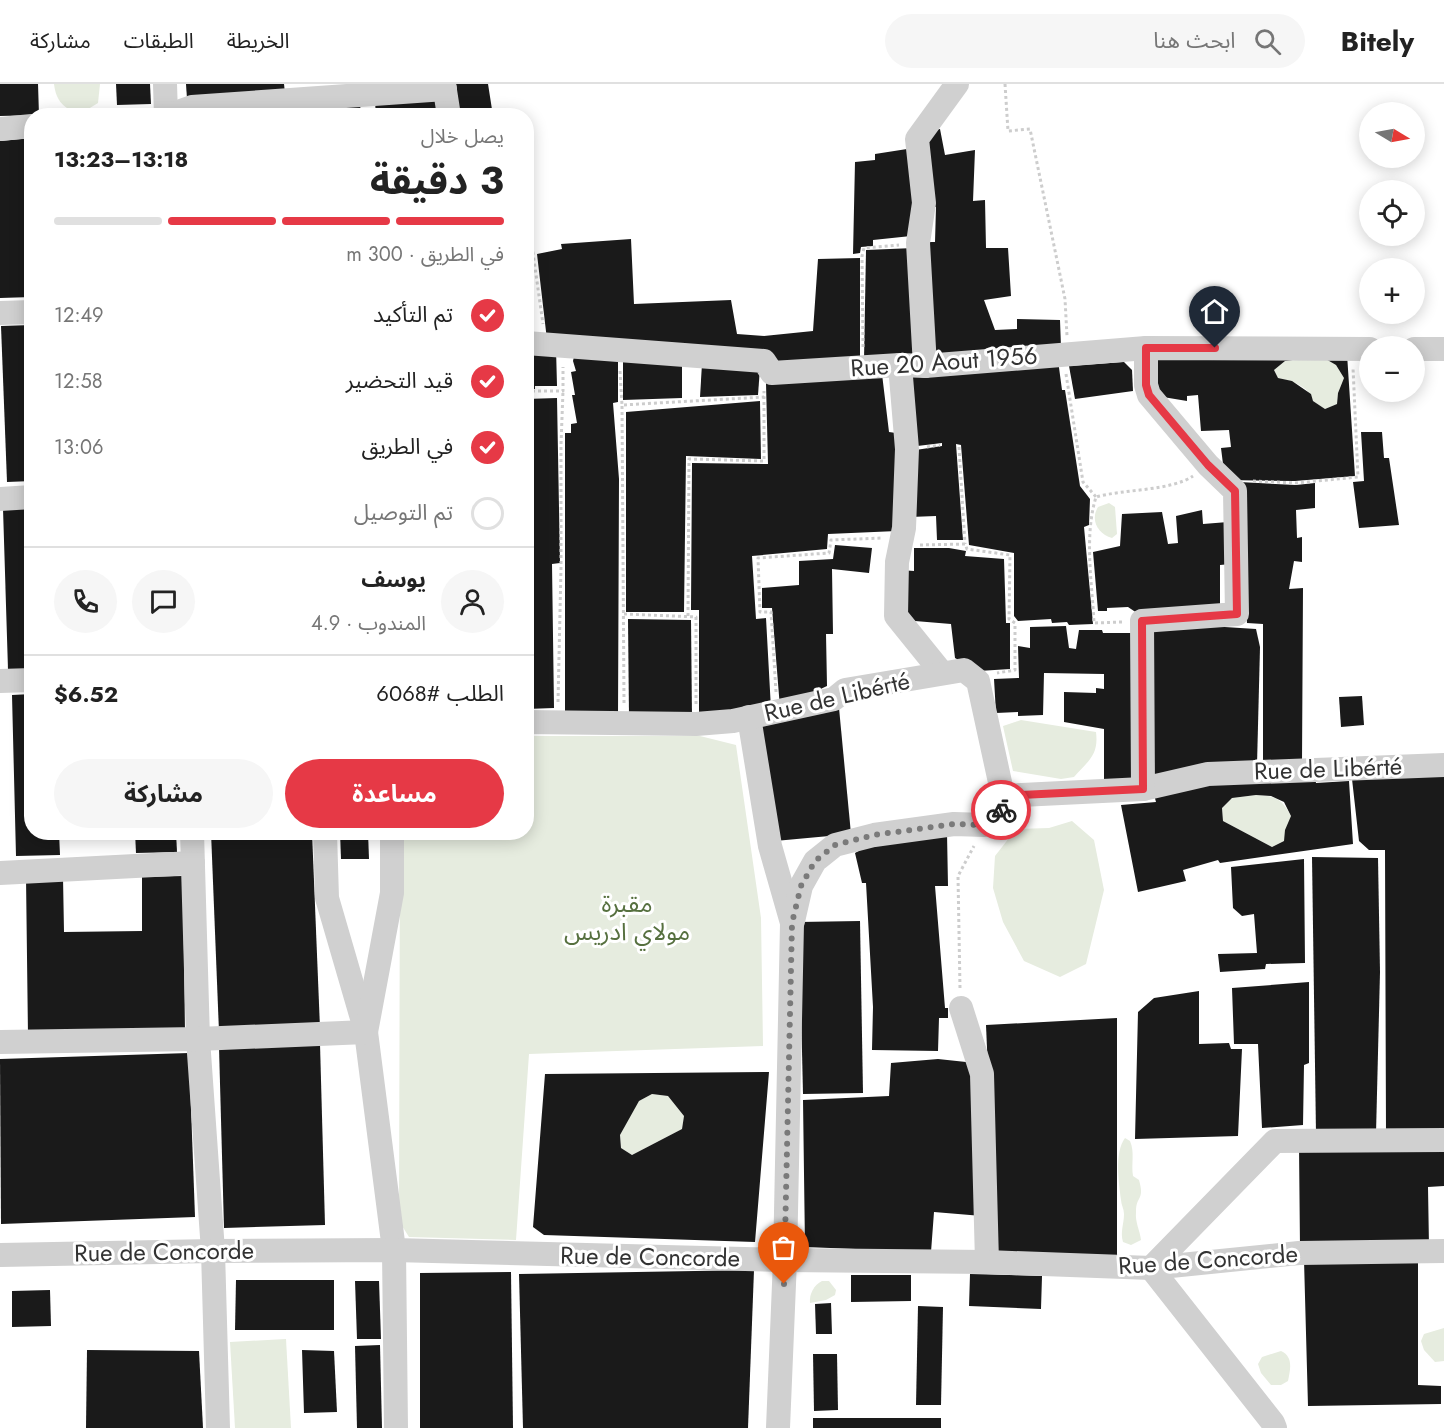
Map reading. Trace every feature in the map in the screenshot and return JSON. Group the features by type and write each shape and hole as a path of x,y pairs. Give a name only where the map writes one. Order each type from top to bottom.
{"street":[{"path":"165,84 166,108"},
{"path":"925,366 918,243 924,203 917,139 957,84"},
{"path":"189,108 444,87 449,108"},
{"path":"0,129 24,127"},
{"path":"0,313 24,312"},
{"path":"545,344 764,361 772,373"},
{"path":"1143,789 1142,621 1237,614 1235,491 1208,465 1149,395 1146,385 1146,348"},
{"name":"Rue 20 Aout 1956","path":"772,373 900,365 925,366 1146,348 1359,349"},
{"path":"1425,349 1444,349"},
{"path":"900,365 908,449 901,542 897,562 896,616 942,673"},
{"path":"0,499 24,498"},
{"name":"Rue de Libérté","path":"534,722 696,724 733,721 834,699 845,690 963,670 973,677"},
{"path":"778,1428 785,1260 792,923 801,886 815,861 835,845 874,835 943,826 985,825 996,819 1001,810 1003,796 978,681 973,677"},
{"path":"0,681 24,680"},
{"path":"749,717 770,846 792,923"},
{"name":"Rue de Libérté","path":"1003,796 1143,789 1208,774 1444,765"},
{"path":"192,840 198,1039 213,1251 218,1428"},
{"path":"325,840 327,898 366,1032 394,1250 396,1428"},
{"path":"366,1032 392,893 392,840"},
{"path":"0,873 193,863"},
{"path":"961,1008 982,1074 987,1262"},
{"path":"0,1042 198,1039 366,1032"},
{"path":"1275,1428 1266,1413 1151,1268 1275,1141 1444,1140"},
{"name":"Rue de Concorde","path":"0,1255 394,1250 785,1260 987,1262 1151,1268 1299,1253 1444,1251"}],"path":[{"path":"1005,84 1008,131 1030,129 1065,299 1067,342 1063,354 1083,482 1096,497"},
{"path":"863,367 862,256 864,248 918,243"},
{"path":"534,262 545,344 563,391 558,722"},
{"path":"620,349 624,723"},
{"path":"688,616 689,459 764,461 765,377 772,373"},
{"path":"534,391 563,391"},
{"path":"622,405 764,397"},
{"path":"1228,484 1239,481 1296,483 1358,477 1360,402"},
{"path":"959,447 965,544 968,549 1010,555 1009,619 1015,623 1016,670 973,677"},
{"path":"1096,497 1115,492 1183,483 1208,465"},
{"path":"1096,497 1092,510 1090,541 1094,623 1142,621"},
{"path":"777,711 771,612 760,612 758,558 829,553 831,540 965,544"},
{"path":"624,614 696,617 696,724"},
{"path":"961,1008 958,876 985,825"}],"green space":[{"path":"54,84 100,84 98,103 90,108 67,108 57,95"},
{"path":"1324,358 1336,365 1344,378 1338,393 1337,404 1325,409 1313,401 1304,388 1278,378 1274,370 1285,361"},
{"path":"1109,503 1115,507 1117,534 1112,538 1099,530 1095,521 1098,507"},
{"path":"1021,720 1096,732 1094,752 1074,777 1061,779 1013,771 1003,726"},
{"name":"مقبرة مولاي ادريس","path":"534,736 700,736 736,745 761,918 763,1046 529,1054 516,1240 409,1237 399,1221 400,840 534,840"},
{"path":"1256,795 1277,799 1291,816 1284,841 1272,847 1223,821 1222,808 1232,798"},
{"path":"1072,821 1094,840 1104,890 1086,964 1060,977 1024,961 1003,922 993,888 995,856 1016,829 1049,828"},
{"path":"652,1094 668,1096 684,1116 682,1129 632,1155 621,1148 620,1135 639,1101"},
{"path":"1125,1138 1130,1141 1133,1154 1133,1176 1139,1180 1141,1191 1136,1216 1141,1240 1131,1245 1123,1242 1122,1238 1124,1214 1118,1176 1119,1151"},
{"path":"822,1281 829,1281 836,1290 835,1295 826,1300 810,1303 813,1290"},
{"path":"1444,1328 1444,1361 1435,1362 1424,1350 1421,1341 1424,1334"},
{"path":"286,1339 291,1428 235,1428 230,1342"},
{"path":"1281,1351 1289,1360 1288,1381 1281,1385 1271,1385 1261,1373 1258,1364 1262,1357"}],"building":[{"path":"0,84 38,84 39,108 24,108 24,115 0,116"},
{"path":"116,84 150,84 151,104 117,105"},
{"path":"186,84 284,84 285,93 187,99"},
{"path":"450,84 488,84 492,108 452,108"},
{"path":"446,97 446,108 375,108 375,101"},
{"path":"360,103 360,108 310,108 310,105"},
{"path":"940,129 945,155 975,150 973,201 985,200 986,248 1008,248 1011,296 984,300 995,330 1017,329 1017,319 1060,320 1061,347 934,362 923,242 935,242 936,207 929,205 924,137 932,130"},
{"path":"24,139 24,297 0,298 0,141"},
{"path":"907,149 916,207 911,236 873,240 873,246 861,247 860,253 853,254 855,162 875,160 875,154"},
{"path":"631,239 634,304 731,300 737,334 764,336 813,331 818,259 860,258 860,363 772,368 547,340 537,254 562,249 561,244"},
{"path":"914,248 916,361 864,361 866,250"},
{"path":"24,325 24,481 7,482 1,326"},
{"path":"556,348 557,386 535,386 534,389 534,349"},
{"path":"575,352 618,359 618,402 613,403 619,479 618,719 565,719 565,433 571,433 571,424 577,423 571,372 576,371 573,361"},
{"path":"1160,354 1347,354 1355,476 1295,481 1225,480 1221,448 1231,447 1229,430 1201,431 1198,395 1187,396 1187,401 1157,396 1152,361","holes":["1324,358 1336,365 1344,378 1338,393 1337,404 1325,409 1313,401 1311,394 1292,381 1278,378 1274,370 1285,361"]},
{"path":"623,356 682,359 682,398 623,400"},
{"path":"1058,360 1080,486 1090,499 1089,525 1084,527 1093,624 1052,623 1051,619 1018,621 1014,616 1014,553 969,545 961,445 956,444 963,540 937,540 936,516 910,517 909,451 942,446 942,443 909,447 907,373"},
{"path":"1124,362 1132,370 1133,391 1075,399 1069,366"},
{"path":"702,364 760,368 758,395 700,397"},
{"path":"882,374 889,432 903,434 897,531 828,534 827,549 752,556 756,619 766,618 771,709 699,719 699,610 691,610 692,463 768,464 766,383"},
{"path":"557,398 560,563 552,564 554,708 534,709 534,399"},
{"path":"760,401 761,459 686,456 684,612 626,612 626,412"},
{"path":"1361,432 1382,432 1384,458 1389,458 1399,525 1359,528 1353,482 1364,481"},
{"path":"1239,482 1296,485 1315,483 1315,508 1296,510 1297,538 1302,537 1302,562 1294,561 1289,589 1303,588 1302,762 1263,763 1263,624 1247,623"},
{"path":"24,507 24,669 8,670 3,508"},
{"path":"1202,510 1203,524 1228,522 1231,564 1220,565 1220,606 1137,613 1128,607 1098,611 1093,552 1120,546 1122,514 1162,512 1168,544 1178,543 1176,516"},
{"path":"835,545 872,548 869,573 832,569 833,634 826,634 827,686 780,708 772,608 762,608 762,588 799,585 799,561 833,559"},
{"path":"914,548 949,548 966,551 965,556 1004,559 1006,623 1010,623 1010,669 979,671 955,658 951,624 915,621 901,610 900,570 914,571"},
{"path":"628,619 691,620 692,718 629,717"},
{"path":"1066,626 1069,648 1076,649 1079,630 1136,633 1136,780 1104,785 1104,729 1064,722 1064,692 1096,693 1096,688 1104,689 1104,674 1044,673 1043,715 1018,716 1018,712 996,713 994,679 1019,678 1018,646 1030,648 1030,627"},
{"path":"1209,626 1256,629 1260,647 1257,765 1149,782 1153,627"},
{"path":"24,694 24,840 59,840 60,855 16,856 12,695"},
{"path":"1362,696 1364,725 1341,727 1339,697"},
{"path":"839,708 851,834 775,841 758,721"},
{"path":"1314,772 1316,783 1349,781 1353,844 1220,863 1218,860 1183,870 1186,881 1138,892 1121,805 1156,802 1153,791","holes":["1271,796 1284,802 1291,816 1285,830 1284,841 1272,847 1223,821 1222,808 1232,798"]},
{"path":"1444,775 1444,1134 1386,1132 1385,850 1369,850 1359,841 1352,779"},
{"path":"947,833 948,886 935,886 945,1008 948,1008 948,1018 939,1018 938,1051 872,1050 873,1007 866,883 862,883 855,853 866,847"},
{"path":"135,840 176,840 177,852 136,853"},
{"path":"211,840 312,840 320,1028 219,1032"},
{"path":"340,840 368,840 369,859 341,859"},
{"path":"1312,857 1378,858 1380,972 1376,1134 1316,1134"},
{"path":"1304,859 1305,963 1266,964 1265,969 1220,972 1218,954 1257,953 1254,914 1242,916 1233,908 1231,867"},
{"path":"183,876 185,1033 28,1036 26,877 63,877 64,932 142,931 142,877"},
{"path":"860,921 863,1093 803,1094 799,922"},
{"path":"1309,982 1309,1063 1304,1065 1303,1125 1262,1128 1258,1044 1234,1044 1232,988"},
{"path":"1199,991 1199,1044 1229,1043 1231,1049 1242,1049 1238,1136 1135,1139 1138,1012 1154,998"},
{"path":"1117,1018 1117,1258 996,1256 986,1025"},
{"path":"320,1044 325,1225 224,1228 219,1047"},
{"path":"189,1053 195,1217 1,1224 0,1059"},
{"path":"938,1059 966,1062 978,1072 982,1216 934,1212 931,1252 805,1247 803,1100 889,1096 891,1063"},
{"path":"769,1072 755,1242 544,1235 533,1227 545,1074","holes":["652,1094 668,1096 684,1116 682,1129 632,1155 621,1148 620,1135 639,1101"]},
{"path":"1444,1145 1444,1186 1428,1187 1429,1247 1300,1248 1299,1146"},
{"path":"1418,1257 1418,1385 1441,1386 1441,1404 1308,1406 1304,1260"},
{"path":"754,1270 748,1428 523,1428 519,1274"},
{"path":"511,1272 513,1428 420,1428 420,1273"},
{"path":"970,1274 1042,1276 1041,1309 969,1306"},
{"path":"851,1275 911,1275 911,1301 851,1302"},
{"path":"236,1280 334,1280 334,1330 235,1330"},
{"path":"355,1281 379,1281 381,1339 357,1339"},
{"path":"50,1290 51,1326 12,1327 12,1291"},
{"path":"831,1303 832,1334 816,1334 815,1304"},
{"path":"918,1306 943,1307 941,1405 916,1405"},
{"path":"380,1345 382,1428 357,1428 355,1346"},
{"path":"87,1350 199,1351 203,1428 86,1428"},
{"path":"302,1350 334,1351 337,1412 304,1413"},
{"path":"813,1354 837,1354 838,1410 814,1411"},
{"path":"813,1418 941,1418 941,1428 813,1428"}],"way so far":[{"path":"784,1284 792,923 801,886 815,861 835,845 874,835 954,824 985,825 996,819 1001,810"}],"route":[{"path":"1001,810 1003,796 1143,789 1142,621 1237,614 1235,491 1208,465 1149,395 1146,385 1146,348 1215,348"}]}
